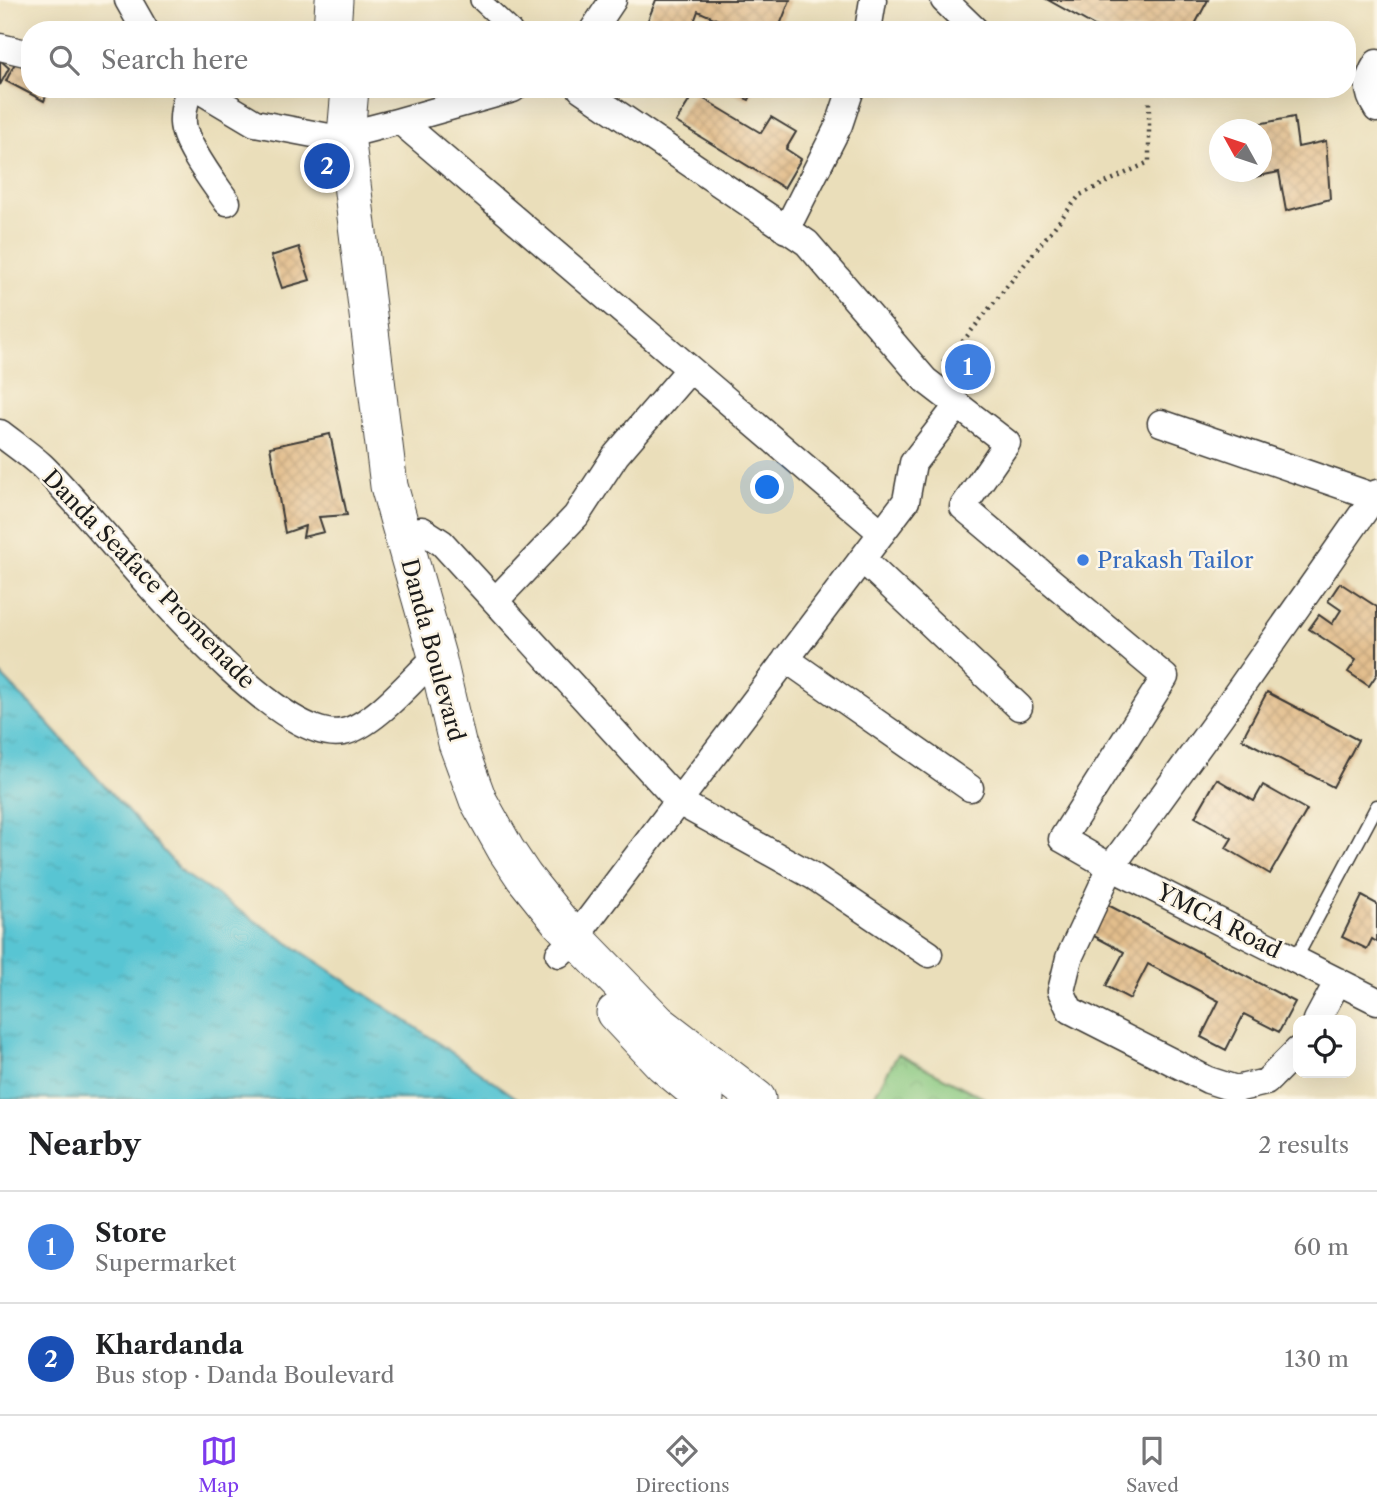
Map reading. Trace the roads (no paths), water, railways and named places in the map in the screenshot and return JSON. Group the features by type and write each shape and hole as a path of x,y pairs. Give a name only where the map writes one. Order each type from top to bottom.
{"main road":[{"path":"333,21 334,0"},
{"path":"356,21 358,0"},
{"path":"332,98 338,136 366,458 376,512 427,666 454,799 484,862 532,927 567,946 663,1064 705,1085 757,1099"},
{"name":"Danda Boulevard","path":"348,98 338,136 388,486 402,532 427,666"}],"street":[{"path":"128,0 140,21"},
{"path":"480,0 502,21"},
{"path":"599,21 613,0"},
{"path":"870,21 873,0"},
{"path":"944,0 966,21"},
{"path":"0,47 21,52"},
{"path":"1377,63 1372,71 1368,92 1377,109"},
{"path":"186,98 183,125 196,156 227,202"},
{"path":"213,98 255,123 338,136 481,98"},
{"path":"567,946 906,501 913,463 958,405 925,380 807,243 594,98"},
{"path":"786,230 839,125 848,98"},
{"path":"400,121 882,533"},
{"path":"495,601 576,516 616,455 690,369"},
{"name":"YMCA Road","path":"958,405 1007,443 962,507 1165,677 1062,839 1111,867 1377,1001"},
{"path":"1161,423 1376,495 1111,867 1069,958 1061,991 1070,1010 1209,1080 1236,1089 1266,1082 1293,1056"},
{"name":"Danda Seaface Promenade","path":"0,433 42,466 203,643 246,685 282,711 316,729 340,733 359,727 427,666"},
{"path":"402,532 422,530 442,543 679,802 813,876 929,954"},
{"path":"862,559 1019,707"},
{"path":"786,659 970,788"},
{"path":"1320,1015 1338,981"}],"lane":[{"path":"1295,960 1377,806"}],"water":[{"path":"0,674 183,873 417,1028 518,1099 0,1099"}],"place":[{"name":"Khardanda","path":"327,166"},
{"name":"Store","path":"968,367"},
{"name":"Prakash Tailor","path":"1083,560"}]}
